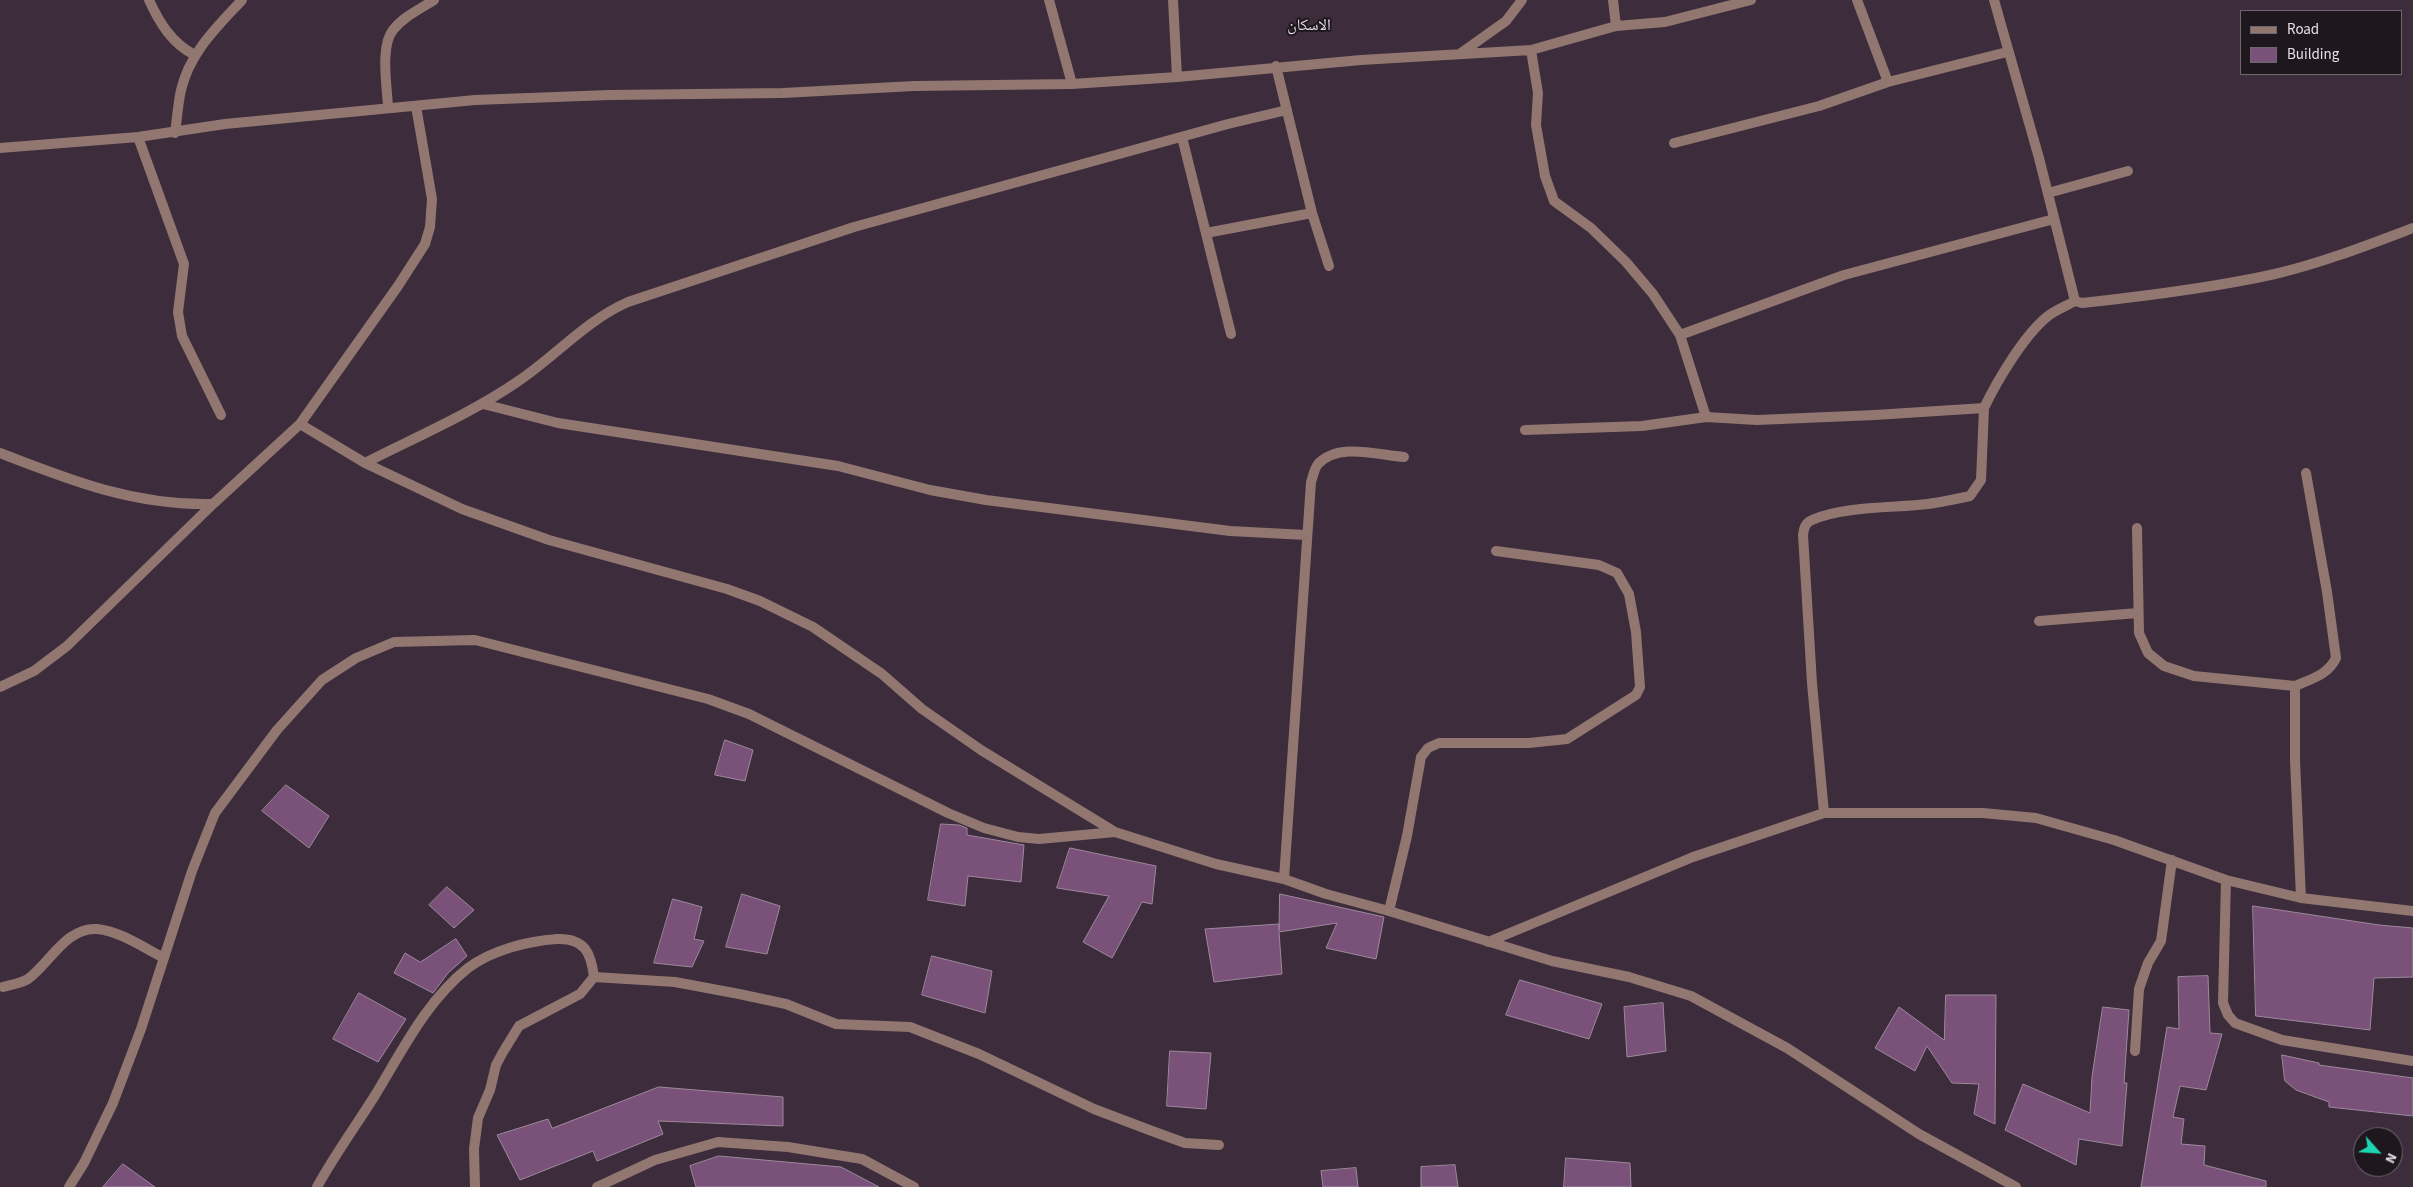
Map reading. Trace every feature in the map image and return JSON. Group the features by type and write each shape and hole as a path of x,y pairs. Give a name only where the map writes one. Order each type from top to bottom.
{"street":[{"path":"149,0 159,22 186,50 195,55"},
{"path":"175,133 181,89 195,55 222,20 242,0"},
{"path":"388,107 386,49 388,38 405,18 434,0"},
{"path":"1049,0 1072,84"},
{"path":"1173,0 1177,78"},
{"path":"1461,53 1506,21 1522,0"},
{"path":"1613,0 1616,26"},
{"path":"0,148 138,137 175,133 225,124 475,100 783,93 914,86 1072,84 1177,78 1276,66 1531,50 1616,26 1665,22 1751,0"},
{"path":"1857,0 1888,82"},
{"path":"1994,0 2048,193 2075,301"},
{"path":"1531,50 1538,93 1536,125 1545,176 1554,201 1591,228 1626,262 1653,294 1680,334 1706,417"},
{"path":"1674,142 1819,106 1888,82 2007,52"},
{"path":"1276,66 1312,213 1329,266"},
{"path":"0,687 34,671 67,646 213,504 300,424 408,272 425,244 430,227 432,199 416,106"},
{"path":"365,463 483,404 519,381 595,320 628,302 854,228 1182,137 1287,110"},
{"path":"138,137 184,264 178,312 182,336 221,415"},
{"path":"1182,137 1231,334"},
{"path":"2048,193 2128,171"},
{"path":"1206,233 1312,213"},
{"path":"1680,334 1844,275 2054,219"},
{"path":"1824,812 1812,683 1803,535 1805,525 1811,520 1824,516 1874,508 1929,504 1970,496 1981,480 1984,408 1997,382 2037,327 2050,315 2075,301 2082,303 2166,294 2276,274 2351,251 2413,228"},
{"path":"483,404 558,423 657,440 815,462 879,476 930,490 986,500 1230,531 1306,535"},
{"path":"1525,430 1642,426 1706,417 1757,420 1875,416 1984,408"},
{"path":"300,424 365,463 462,509 549,540 727,589 760,601 796,618 835,641 882,674 922,709 981,750 1115,832 1216,864 1284,879 1552,962 1629,977 1691,996 1787,1048 1919,1134 2016,1187"},
{"path":"1284,879 1290,821 1292,750 1311,482 1317,466 1330,454 1342,451 1404,457"},
{"path":"0,453 73,481 119,495 166,504 213,504"},
{"path":"2137,528 2139,633 2142,644 2148,653 2164,666 2194,676 2295,686 2332,668 2336,658 2306,473"},
{"path":"1389,911 1407,836 1421,757 1428,748 1439,743 1529,743 1567,739 1636,694 1640,687 1636,632 1629,594 1617,572 1599,566 1496,551"},
{"path":"2039,621 2138,613"},
{"path":"69,1187 84,1163 113,1103 141,1029 192,871 216,813 277,730 322,680 356,658 394,642 475,640 708,699 749,714 948,812 984,828 1018,837 1054,838 1115,832"},
{"path":"2295,686 2295,760 2300,898"},
{"path":"1488,942 1685,860 1824,812 1983,813 2036,818 2068,825 2226,880 2300,898 2413,911"},
{"path":"2135,1051 2139,989 2148,963 2161,941 2172,860"},
{"path":"2226,880 2222,968 2223,1003 2228,1015 2235,1023 2282,1040 2413,1061"},
{"path":"3,987 27,980 67,941 82,930 98,929 119,935 164,958"},
{"path":"317,1187 437,998 468,968 515,946 544,940 564,939 588,950 592,956 594,977 580,994 519,1026 503,1052 496,1065 490,1090 478,1118 474,1149 475,1187"},
{"path":"594,977 674,982 739,994 786,1004 836,1024 910,1027 979,1054 1094,1109 1185,1143 1219,1145"},
{"path":"597,1187 655,1160 718,1142 788,1147 862,1159 914,1187"}],"building":[{"path":"725,740 753,750 745,781 715,775"},
{"path":"286,785 329,816 309,848 262,811"},
{"path":"941,824 959,825 967,828 967,835 1024,845 1021,882 968,876 965,906 928,900"},
{"path":"1070,848 1156,866 1152,904 1142,902 1112,958 1083,942 1109,896 1057,888"},
{"path":"447,887 474,910 454,928 429,905"},
{"path":"742,894 780,906 767,954 726,947"},
{"path":"1280,894 1384,917 1376,959 1326,948 1337,923 1279,932 1282,974 1214,982 1205,929 1279,924 1279,930"},
{"path":"673,899 702,907 694,939 704,941 692,967 654,963"},
{"path":"2253,906 2379,925 2413,928 2413,977 2374,978 2370,1030 2256,1016"},
{"path":"456,939 467,956 448,973 433,993 394,973 405,953 420,962"},
{"path":"932,956 992,971 985,1013 922,995"},
{"path":"2208,976 2210,1033 2222,1034 2206,1090 2180,1086 2173,1117 2184,1119 2181,1144 2205,1146 2204,1165 2266,1181 2266,1187 2141,1187 2167,1027 2179,1029 2178,977"},
{"path":"1520,980 1602,1004 1589,1039 1506,1015"},
{"path":"359,993 406,1019 378,1062 333,1039"},
{"path":"1946,995 1996,995 1995,1124 1974,1114 1979,1084 1952,1083 1927,1046 1915,1071 1875,1048 1899,1007 1944,1040"},
{"path":"1663,1003 1666,1051 1627,1057 1624,1007"},
{"path":"2103,1007 2129,1010 2124,1083 2127,1083 2122,1146 2079,1139 2076,1165 2005,1130 2023,1084 2090,1113 2092,1077"},
{"path":"1170,1051 1211,1053 1206,1109 1167,1106"},
{"path":"2282,1055 2319,1063 2319,1065 2413,1078 2413,1116 2329,1107 2329,1102 2296,1090 2285,1081"},
{"path":"659,1087 783,1097 783,1126 658,1121 663,1134 597,1161 593,1151 520,1180 497,1135 548,1119 552,1128"},
{"path":"719,1156 841,1167 879,1187 696,1187 690,1166"},
{"path":"1566,1158 1630,1163 1631,1187 1564,1187"},
{"path":"123,1164 155,1187 103,1187"},
{"path":"1455,1165 1458,1187 1421,1187 1421,1167"},
{"path":"1356,1168 1358,1187 1323,1187 1321,1171"}],"district":[{"name":"الاسكان","path":"1309,26"}]}
